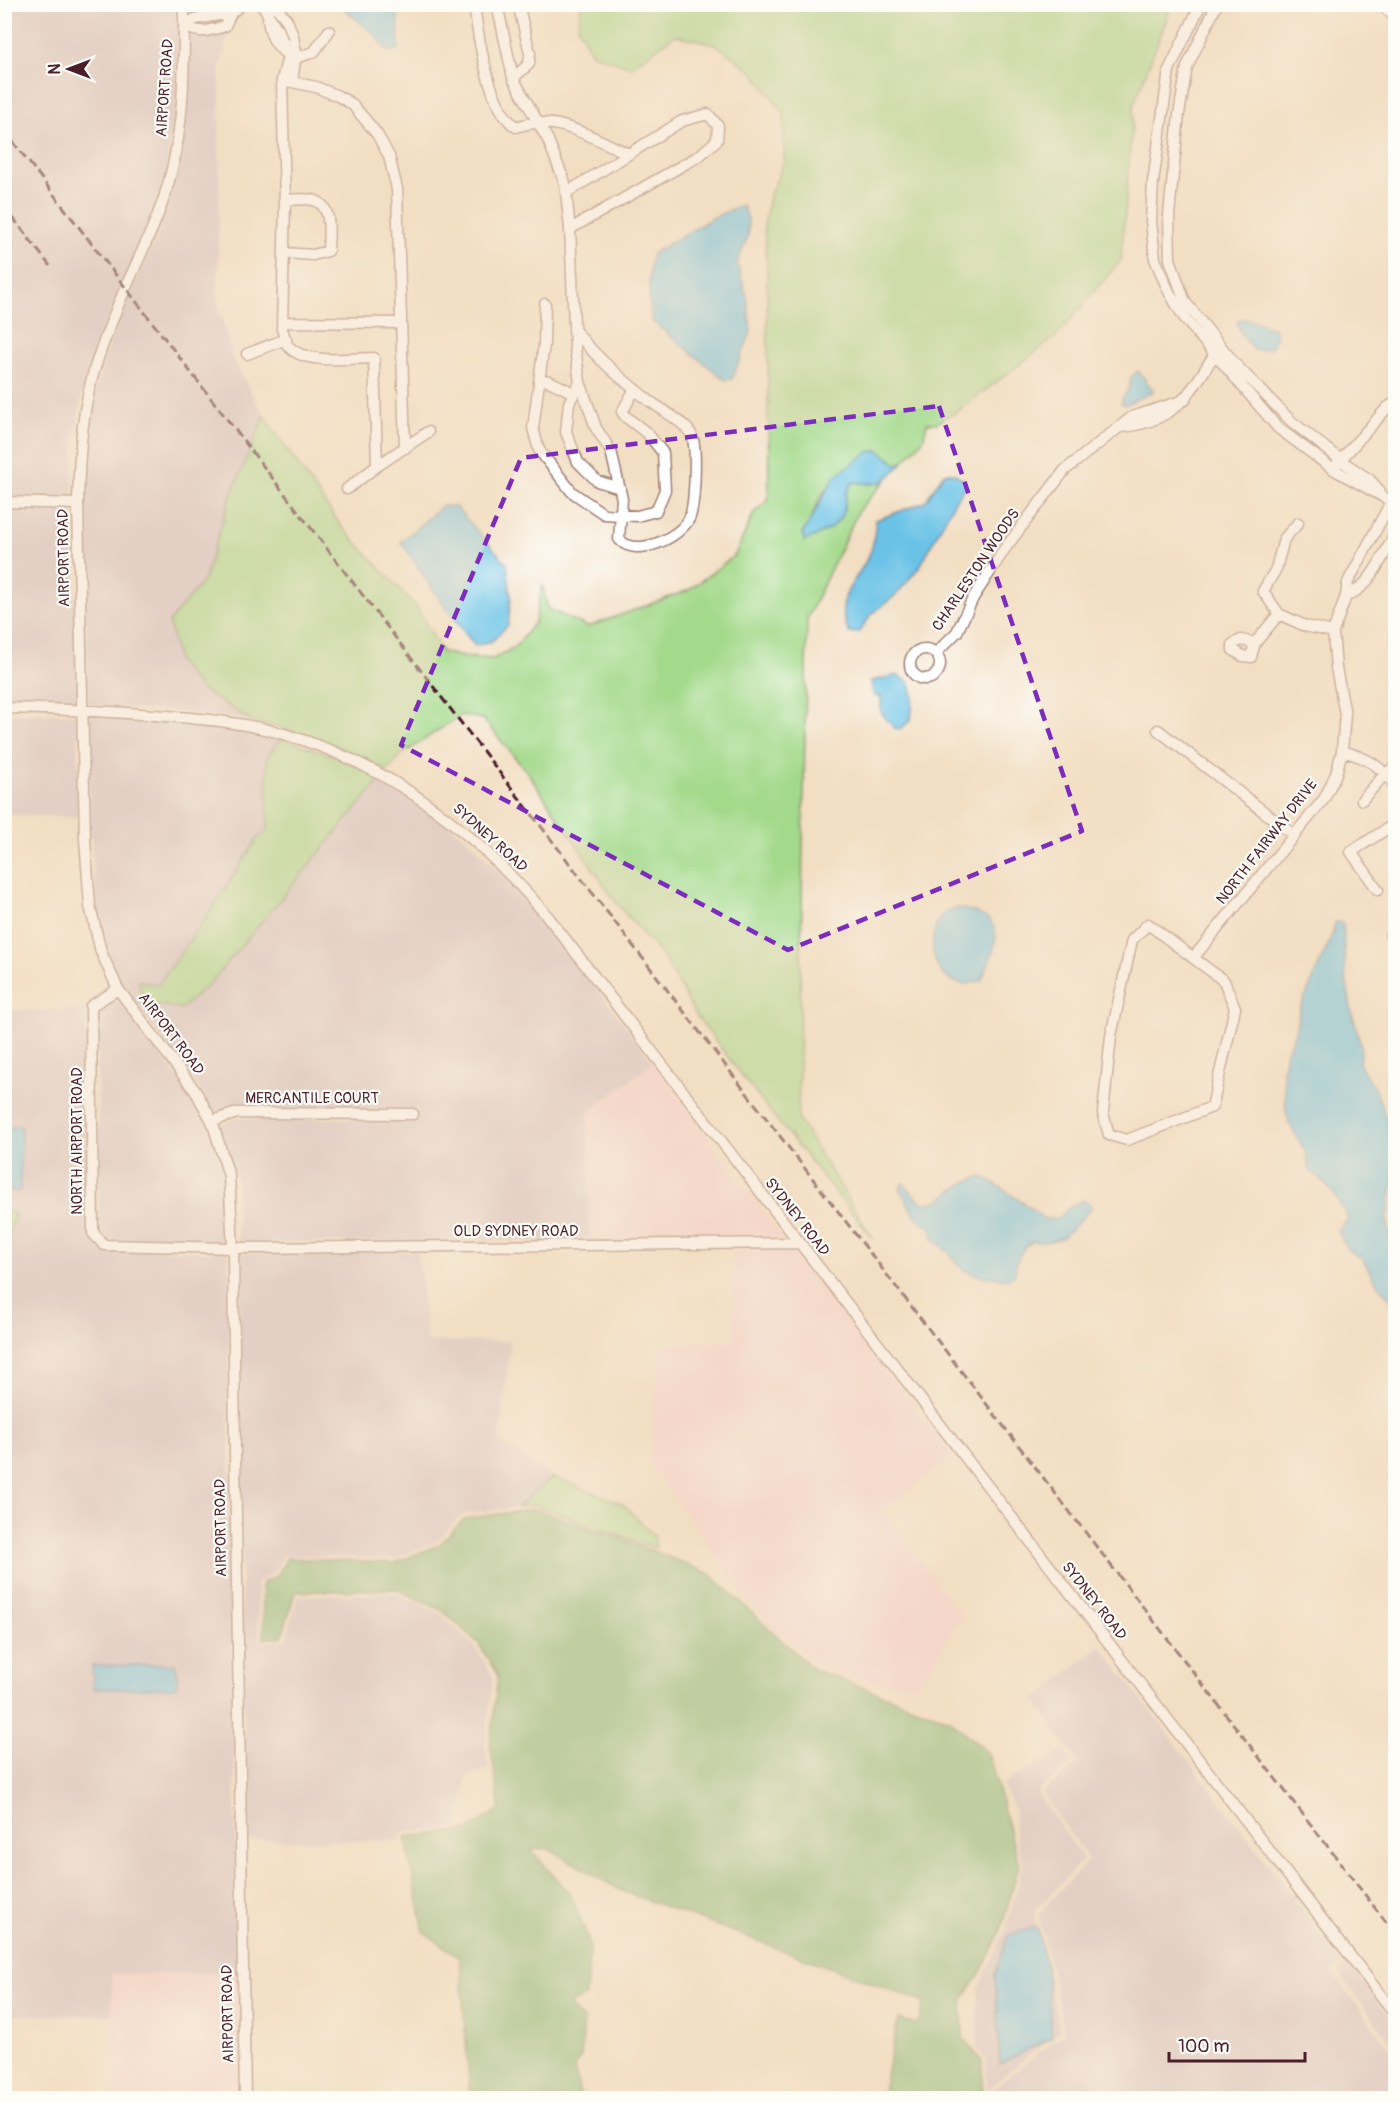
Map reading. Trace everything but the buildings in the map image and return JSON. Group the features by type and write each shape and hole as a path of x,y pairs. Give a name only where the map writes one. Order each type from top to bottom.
{"street":[{"name":"AIRPORT ROAD","path":"184,4 179,126 170,177 150,238 126,287 98,358 87,402 79,453 85,839 90,906 101,952 118,989 196,1092 212,1121 229,1176 233,1248 244,2098"},
{"path":"184,25 194,32 225,26 231,13 242,4"},
{"path":"474,4 491,90 507,121 516,127 525,123 565,126 629,154"},
{"path":"497,4 513,78 549,140 565,183 570,229 574,329 580,382 596,428 611,451 622,499 619,538 623,544 632,547 650,547 676,532 689,518 695,460 692,435 680,422 635,389 588,348 574,329"},
{"path":"513,78 529,64 530,53 518,4"},
{"path":"1201,4 1169,70 1153,182 1151,221 1155,259 1169,292 1185,319 1278,428 1333,469 1390,501"},
{"path":"1217,4 1187,67 1179,114 1169,215 1170,259 1185,302 1236,364 1291,421 1370,480 1390,501"},
{"path":"1384,4 1395,17"},
{"path":"293,56 265,8 285,8 292,15 300,39 293,56 287,65 282,322 288,346 300,354 315,358 374,358 377,466"},
{"path":"293,56 314,52 328,31"},
{"path":"287,81 316,87 352,104 377,134 389,156 397,189 405,448"},
{"path":"566,193 682,121 708,114 718,126 717,140 699,156 570,229"},
{"path":"284,200 315,200 325,208 329,224 328,251 313,255 284,253"},
{"path":"545,304 541,380 533,428 539,450 572,492 604,514 637,516 656,511 665,490 663,453 648,434 622,412 635,389"},
{"path":"282,322 401,323"},
{"path":"247,354 286,339"},
{"name":"CHARLESTON WOODS","path":"935,654 957,632 973,598 1006,547 1065,470 1132,417 1185,400 1214,355"},
{"path":"541,380 549,381 574,393"},
{"path":"580,382 569,403 566,432 578,462 597,482 620,488"},
{"path":"1333,469 1395,402"},
{"path":"347,489 428,432"},
{"name":"NORTH FAIRWAY DRIVE","path":"1194,957 1324,799 1336,774 1342,751 1344,714 1336,668 1334,632 1347,596 1348,582 1390,501"},
{"path":"4,502 78,504"},
{"path":"1298,523 1284,539 1276,568 1263,591 1279,614 1305,626 1334,632"},
{"path":"1347,596 1358,592 1371,576 1395,532"},
{"path":"1255,643 1279,614"},
{"name":"SYDNEY ROAD","path":"4,708 83,710 233,722 284,734 337,752 384,774 428,803 471,836 513,877 548,916 1395,2015"},
{"path":"1158,730 1294,835"},
{"path":"1342,751 1365,758 1390,770 1395,787"},
{"path":"1362,800 1390,770"},
{"path":"1378,890 1351,852 1395,823"},
{"path":"1148,924 1194,957 1224,981 1235,1008 1212,1107 1126,1140 1109,1135 1103,1113 1111,1036 1132,940 1148,924"},
{"path":"1391,935 1395,947"},
{"name":"NORTH AIRPORT ROAD","path":"118,989 92,1006 93,1233 104,1245 233,1248"},
{"name":"MERCANTILE COURT","path":"212,1121 237,1113 413,1114"},
{"name":"OLD SYDNEY ROAD","path":"233,1248 799,1244"}],"highlighted area":[{"path":"939,406 1082,831 788,950 401,745 521,458"}],"shaded area":[{"path":"5,5 179,5 177,87 173,135 165,176 145,236 93,357 81,401 74,452 73,499 5,497"},
{"path":"190,5 234,5 228,9 190,16"},
{"path":"230,28 220,67 218,306 235,362 264,416 230,498 204,580 169,622 178,662 201,689 253,722 178,712 88,705 83,504 85,453 92,403 103,359 131,289 155,239 175,178 184,136 189,34 195,37 207,36"},
{"path":"5,506 73,508 78,705 5,703"},
{"path":"5,713 78,714 79,817 5,815"},
{"path":"88,715 232,727 280,739 267,757 268,830 257,839 146,1004 334,834 381,779 425,806 467,839 509,880 545,920 653,1062 588,1113 590,1240 238,1243 235,1176 218,1124 238,1118 418,1119 418,1110 237,1108 215,1115 200,1090 123,987 107,951 96,906 90,818"},
{"path":"117,996 191,1095 207,1122 224,1177 228,1243 107,1241 99,1231 97,1009"},
{"path":"86,1009 88,1233 100,1248 228,1252 229,1455 238,1973 112,1974 112,2015 5,2015 4,1238 11,1230 15,1215 5,1212 5,1191 20,1191 21,1126 6,1128 5,1131 5,1010","holes":["92,1666 175,1688 94,1689"]},
{"path":"653,1062 784,1239 590,1240 588,1113"},
{"path":"791,1248 953,1456 883,1510 962,1616 919,1687 850,1679 814,1664 750,1604 649,1463 661,1345 734,1340 733,1250 718,1249"},
{"path":"418,1251 427,1342 511,1341 499,1441 552,1477 517,1507 462,1515 436,1542 393,1559 284,1555 273,1573 257,1582 259,1640 263,1643 286,1640 298,1596 395,1593 440,1613 475,1647 493,1677 485,1744 489,1769 467,1778 457,1827 403,1833 401,1841 246,1840 239,1253"},
{"path":"1100,1645 1343,1962 1332,1972 1395,2055 1395,2098 981,2098 1065,2032 1038,1914 1089,1860 1042,1793 1078,1763 1035,1700"},
{"path":"1064,1751 1072,1763 1039,1790 1038,1794 1083,1859 1035,1911 1037,1927 1008,1935 1052,2037 987,2089 986,2060 977,2048 978,1989 1005,1931 1023,1866 1013,1826 1015,1811 1002,1784"},
{"path":"1348,1962 1395,2023 1395,2048 1338,1972"},
{"path":"1046,1966 1060,2030 1052,2036"},
{"path":"238,1973 239,2098 115,2098 111,1974"}],"green space":[{"path":"581,5 1172,5 1134,104 1121,260 1057,336 958,411 936,423 927,423 923,440 902,463 897,464 878,450 864,457 840,476 822,495 803,533 843,511 845,492 853,482 871,484 885,481 859,510 807,619 798,1119 874,1240 755,1093 696,1015 663,957 617,904 528,773 483,719 461,715 400,756 388,771 339,748 286,729 253,722 201,689 178,662 169,622 204,580 230,498 264,416 340,525 416,606 442,652 462,657 493,659 515,647 535,622 542,585 548,609 588,627 689,590 735,555 754,513 767,501 769,490 767,270 764,226 769,197 784,162 784,113 754,73 715,44 675,35 631,67 592,54 578,27"},
{"path":"278,737 335,756 381,779 212,981 182,1008 146,1004 138,981 158,985 218,900 257,839 268,830 267,757 280,739"},
{"path":"5,1212 15,1214 11,1230 5,1238"},
{"path":"552,1477 623,1504 654,1536 656,1548 536,1505 517,1507"},
{"path":"535,1509 621,1538 710,1574 813,1669 950,1720 988,1753 1019,1865 1001,1930 981,1972 962,2000 963,2038 982,2061 983,2098 894,2098 883,2089 898,2019 918,2024 924,2002 622,1891 547,1848 531,1850 571,1895 590,1943 586,1996 569,2005 584,2021 581,2057 574,2068 581,2098 470,2098 460,1958 424,1932 405,1837 468,1830 500,1809 490,1744 498,1676 479,1644 442,1610 396,1589 295,1592 282,1637 264,1639 262,1583 277,1576 287,1558 394,1563 439,1545 464,1519"}],"water":[{"path":"339,5 398,5 399,50 386,51 378,37"},
{"path":"742,205 748,218 748,236 737,263 747,297 751,332 732,379 725,380 652,321 649,271 652,254 712,218"},
{"path":"1248,319 1274,328 1276,335 1272,347 1254,350 1242,335 1237,324 1239,320"},
{"path":"1138,371 1154,391 1125,405 1122,404 1131,377"},
{"path":"878,450 897,464 902,463 881,482 853,482 847,492 842,516 838,521 828,529 804,541 803,533 835,476 869,452"},
{"path":"944,473 954,473 965,481 965,487 956,499 920,566 897,594 871,615 859,632 849,633 844,619 845,597 872,548 876,520 925,502"},
{"path":"442,506 456,507 507,564 511,598 508,625 492,641 475,646 440,600 401,542"},
{"path":"897,675 909,682 913,696 911,720 900,729 894,728 881,712 881,696 877,697 873,694 871,681"},
{"path":"958,908 986,917 993,925 995,943 981,981 962,984 953,981 946,977 936,963 933,937 937,922 945,912"},
{"path":"1335,922 1343,923 1345,972 1351,1009 1361,1047 1359,1064 1376,1091 1391,1139 1394,1180 1387,1221 1395,1262 1395,1305 1379,1286 1361,1257 1347,1249 1338,1231 1348,1219 1332,1192 1309,1170 1306,1153 1289,1123 1286,1111 1283,1071 1286,1052 1294,1036 1300,1009 1333,933"},
{"path":"21,1126 20,1191 5,1191 5,1131 6,1128"},
{"path":"981,1176 1045,1219 1058,1218 1068,1208 1083,1200 1092,1208 1062,1238 1047,1242 1032,1242 1025,1247 1018,1258 1014,1276 1005,1279 975,1275 962,1269 933,1239 932,1228 916,1216 900,1188 903,1183 922,1203 929,1202 944,1197 962,1184"},
{"path":"175,1664 178,1676 175,1688 94,1689 92,1666"},
{"path":"1037,1927 1046,1966 1052,2037 1000,2064 995,1975 1008,1935"}],"railway":[{"path":"4,130 1396,1935"},
{"path":"4,206 50,266"}]}
